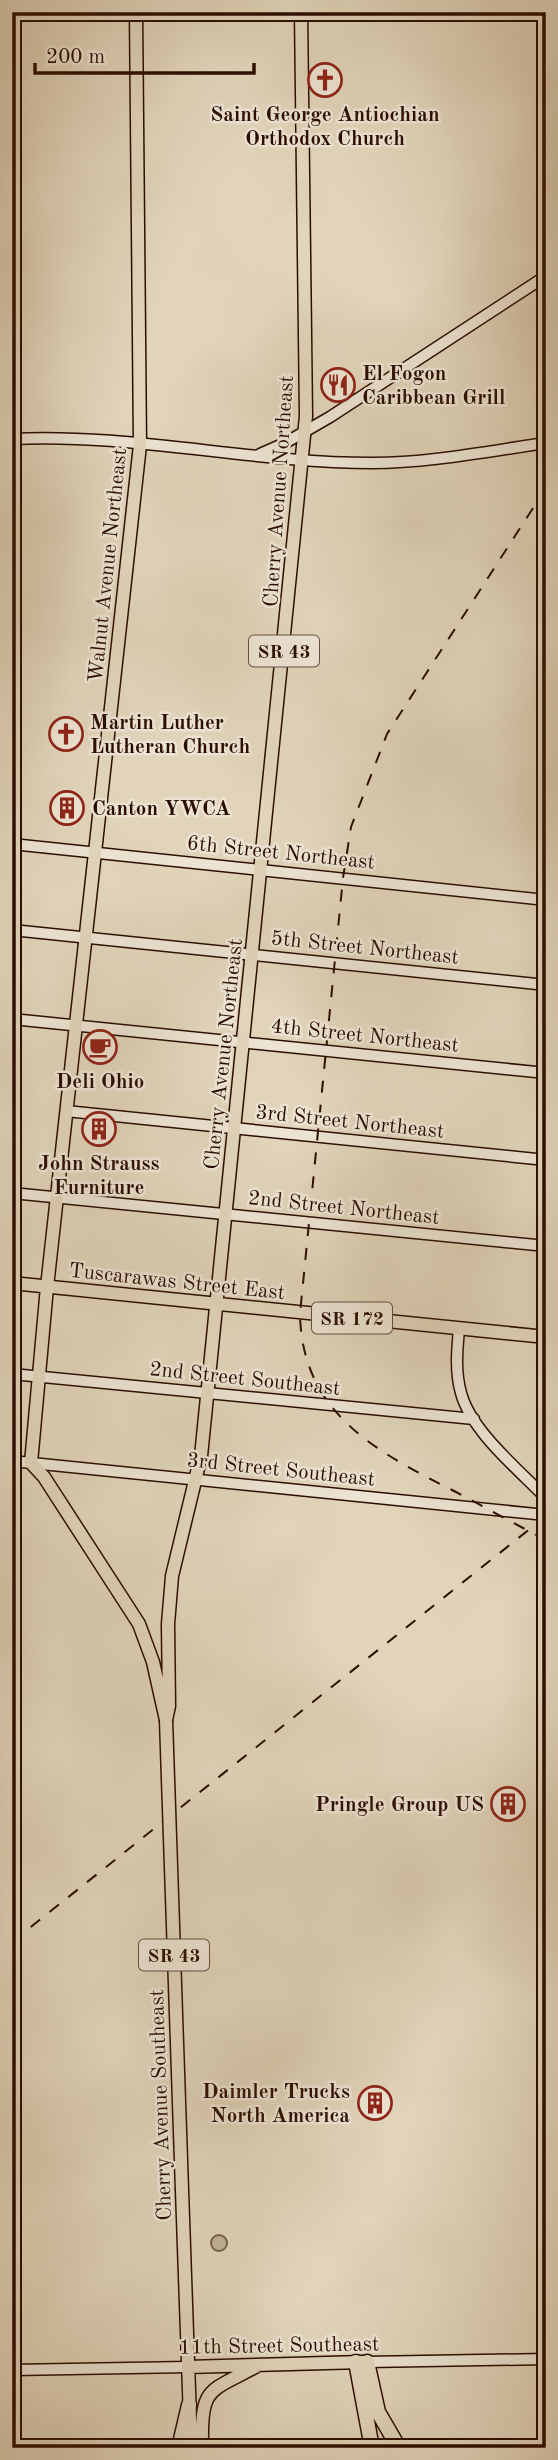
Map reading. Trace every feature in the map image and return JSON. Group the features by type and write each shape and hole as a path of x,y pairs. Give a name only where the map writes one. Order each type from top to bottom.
{"highway":[{"path":"362,2362 372,2448"},
{"path":"362,2362 378,2412 400,2448"},
{"path":"179,2448 189,2405"}],"main road":[{"name":"Walnut Avenue Northeast","path":"32,1463 38,1377 84,937 140,445 136,12"},
{"name":"Cherry Avenue Northeast","path":"216,1305 305,432 302,12"},
{"name":"Tuscarawas Street East","path":"12,1283 546,1337"},
{"name":"Cherry Avenue Southeast","path":"166,1720 169,1708 168,1624 172,1576 197,1480 216,1305"},
{"name":"Cherry Avenue Southeast","path":"32,1463 44,1477 136,1619 153,1662 166,1720 191,2448"},
{"name":"11th Street Southeast","path":"188,2367 362,2362"},
{"path":"202,2448 203,2410 211,2391 223,2381 260,2365"}],"street":[{"path":"255,456 305,432 546,276"},
{"path":"12,439 67,439 255,456 383,463 546,443"},
{"name":"6th Street Northeast","path":"12,844 546,900"},
{"name":"5th Street Northeast","path":"12,930 546,985"},
{"name":"4th Street Northeast","path":"12,1018 546,1073"},
{"name":"3rd Street Northeast","path":"66,1111 546,1160"},
{"name":"2nd Street Northeast","path":"12,1193 546,1247"},
{"path":"459,1329 459,1384 474,1419 546,1498"},
{"name":"2nd Street Southeast","path":"12,1374 474,1419"},
{"name":"3rd Street Southeast","path":"12,1461 546,1515"},
{"name":"11th Street Southeast","path":"362,2362 546,2360"},
{"name":"11th Street Southeast","path":"12,2370 188,2367"}],"shaded area":[{"path":"219,2235 225,2237 225,2249 219,2251 213,2249 211,2243 213,2237"}],"railway":[{"path":"546,488 387,734 351,827 343,878 300,1314 304,1349 314,1378 329,1404 349,1426 399,1461 546,1540"},
{"path":"12,1942 546,1516"}],"place":[{"name":"Saint George Antiochian Orthodox Church","path":"325,80"},
{"name":"El Fogon Caribbean Grill","path":"338,385"},
{"name":"Martin Luther Lutheran Church","path":"66,734"},
{"name":"Canton YWCA","path":"67,808"},
{"name":"Deli Ohio","path":"100,1047"},
{"name":"John Strauss Furniture","path":"99,1129"},
{"name":"Pringle Group US","path":"508,1804"},
{"name":"Daimler Trucks North America","path":"375,2103"}]}
